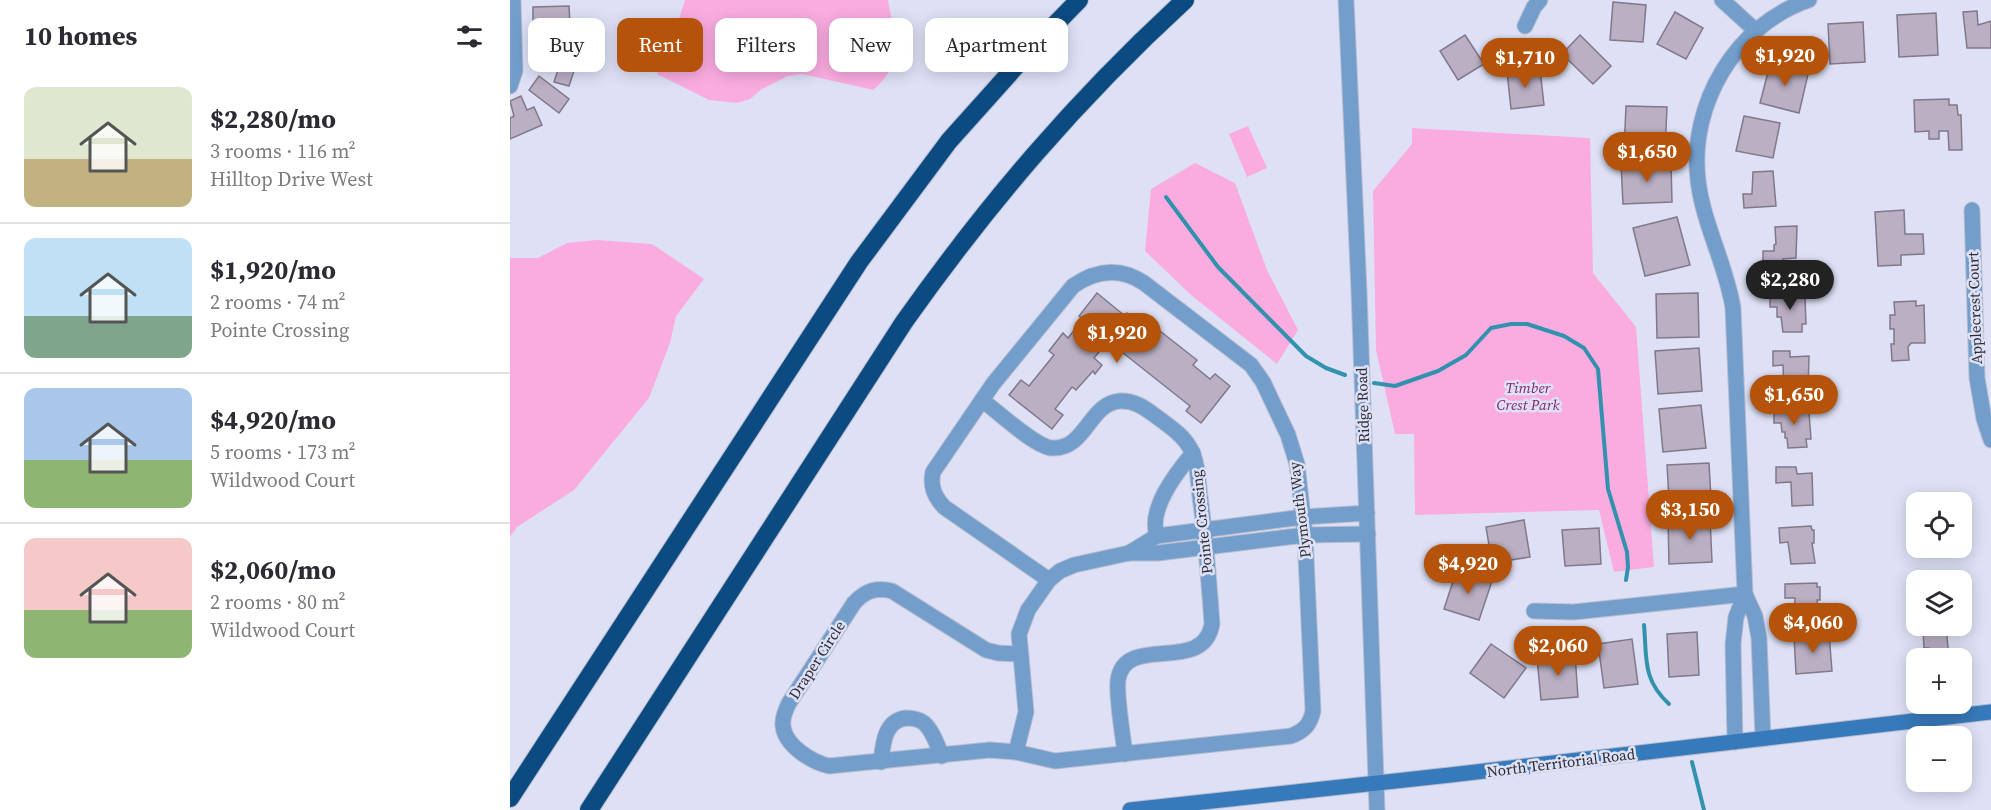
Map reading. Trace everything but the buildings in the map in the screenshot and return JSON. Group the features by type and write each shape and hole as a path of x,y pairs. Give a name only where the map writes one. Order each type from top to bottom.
{"highway":[{"path":"510,798 859,262 949,141 1012,69 1079,0"},
{"path":"589,810 904,322 946,262 1063,120 1108,73 1185,0"}],"main road":[{"name":"North Territorial Road","path":"1130,810 1991,712"}],"street":[{"path":"510,86 516,71 513,0"},
{"name":"Ridge Road","path":"1346,0 1359,279 1377,810"},
{"path":"1525,27 1534,7 1540,0"},
{"path":"1722,0 1756,31"},
{"path":"1763,738 1759,638 1755,616 1745,594 1733,308 1725,271 1701,201 1696,160 1701,124 1713,88 1731,57 1756,31 1790,8 1809,0"},
{"name":"Applecrest Court","path":"1972,210 1977,378 1982,411 1991,440"},
{"name":"Plymouth Way","path":"1016,752 1055,761 1291,736 1308,726 1313,711 1304,517 1297,464 1288,435 1258,374 1251,365 1144,283 1129,275 1113,271 1100,272 1084,278 1073,286 982,400 938,462 932,477 934,493 944,507 1049,580"},
{"name":"Pointe Crossing","path":"982,400 1040,445 1053,448 1064,447 1074,442 1100,411 1111,403 1121,401 1136,404 1180,435 1193,453 1205,529 1212,624 1210,633 1201,646 1192,650 1142,656 1131,660 1120,673 1118,686 1125,754"},
{"path":"1157,536 1154,526 1155,515 1177,472 1193,453"},
{"path":"1129,553 1157,536 1304,517 1366,513"},
{"path":"1016,752 1026,712 1019,634 1023,619 1049,580 1060,571 1074,565 1129,553 1158,554 1305,535 1368,534"},
{"name":"Draper Circle","path":"1016,752 990,750 836,767 821,764 790,742 783,726 784,715 789,703 854,603 862,595 876,589 892,591 986,650 1020,654"},
{"path":"1534,611 1574,612 1745,594"},
{"path":"1735,742 1733,644 1736,617 1745,594"},
{"path":"881,762 884,737 890,726 900,719 913,718 922,721 931,732 942,756"}],"green space":[{"path":"685,0 888,0 891,18 829,18 829,72 888,72 874,90 802,74 788,76 762,89 750,99 737,103 709,100 657,74 657,72 703,72 703,18 679,18"},
{"path":"1248,126 1267,168 1247,177 1229,134"},
{"name":"Timber Crest Park","path":"1412,128 1590,138 1593,273 1636,327 1654,567 1614,572 1599,510 1415,515 1414,434 1395,434 1376,350 1373,191 1412,144"},
{"path":"1195,163 1235,183 1267,270 1298,330 1277,364 1191,295 1145,251 1151,189"},
{"path":"597,240 652,244 704,279 676,316 670,343 649,398 574,490 517,527 510,537 510,258 538,258 567,243"}],"waterway":[{"path":"1166,197 1218,267 1306,356 1326,368 1345,375"},
{"path":"1374,383 1395,386 1438,371 1466,355 1491,328 1511,324 1527,324 1564,336 1584,348 1598,369 1608,489 1627,552 1626,580"},
{"path":"1644,625 1650,677 1660,695 1669,704"},
{"path":"1692,762 1704,810"}]}
